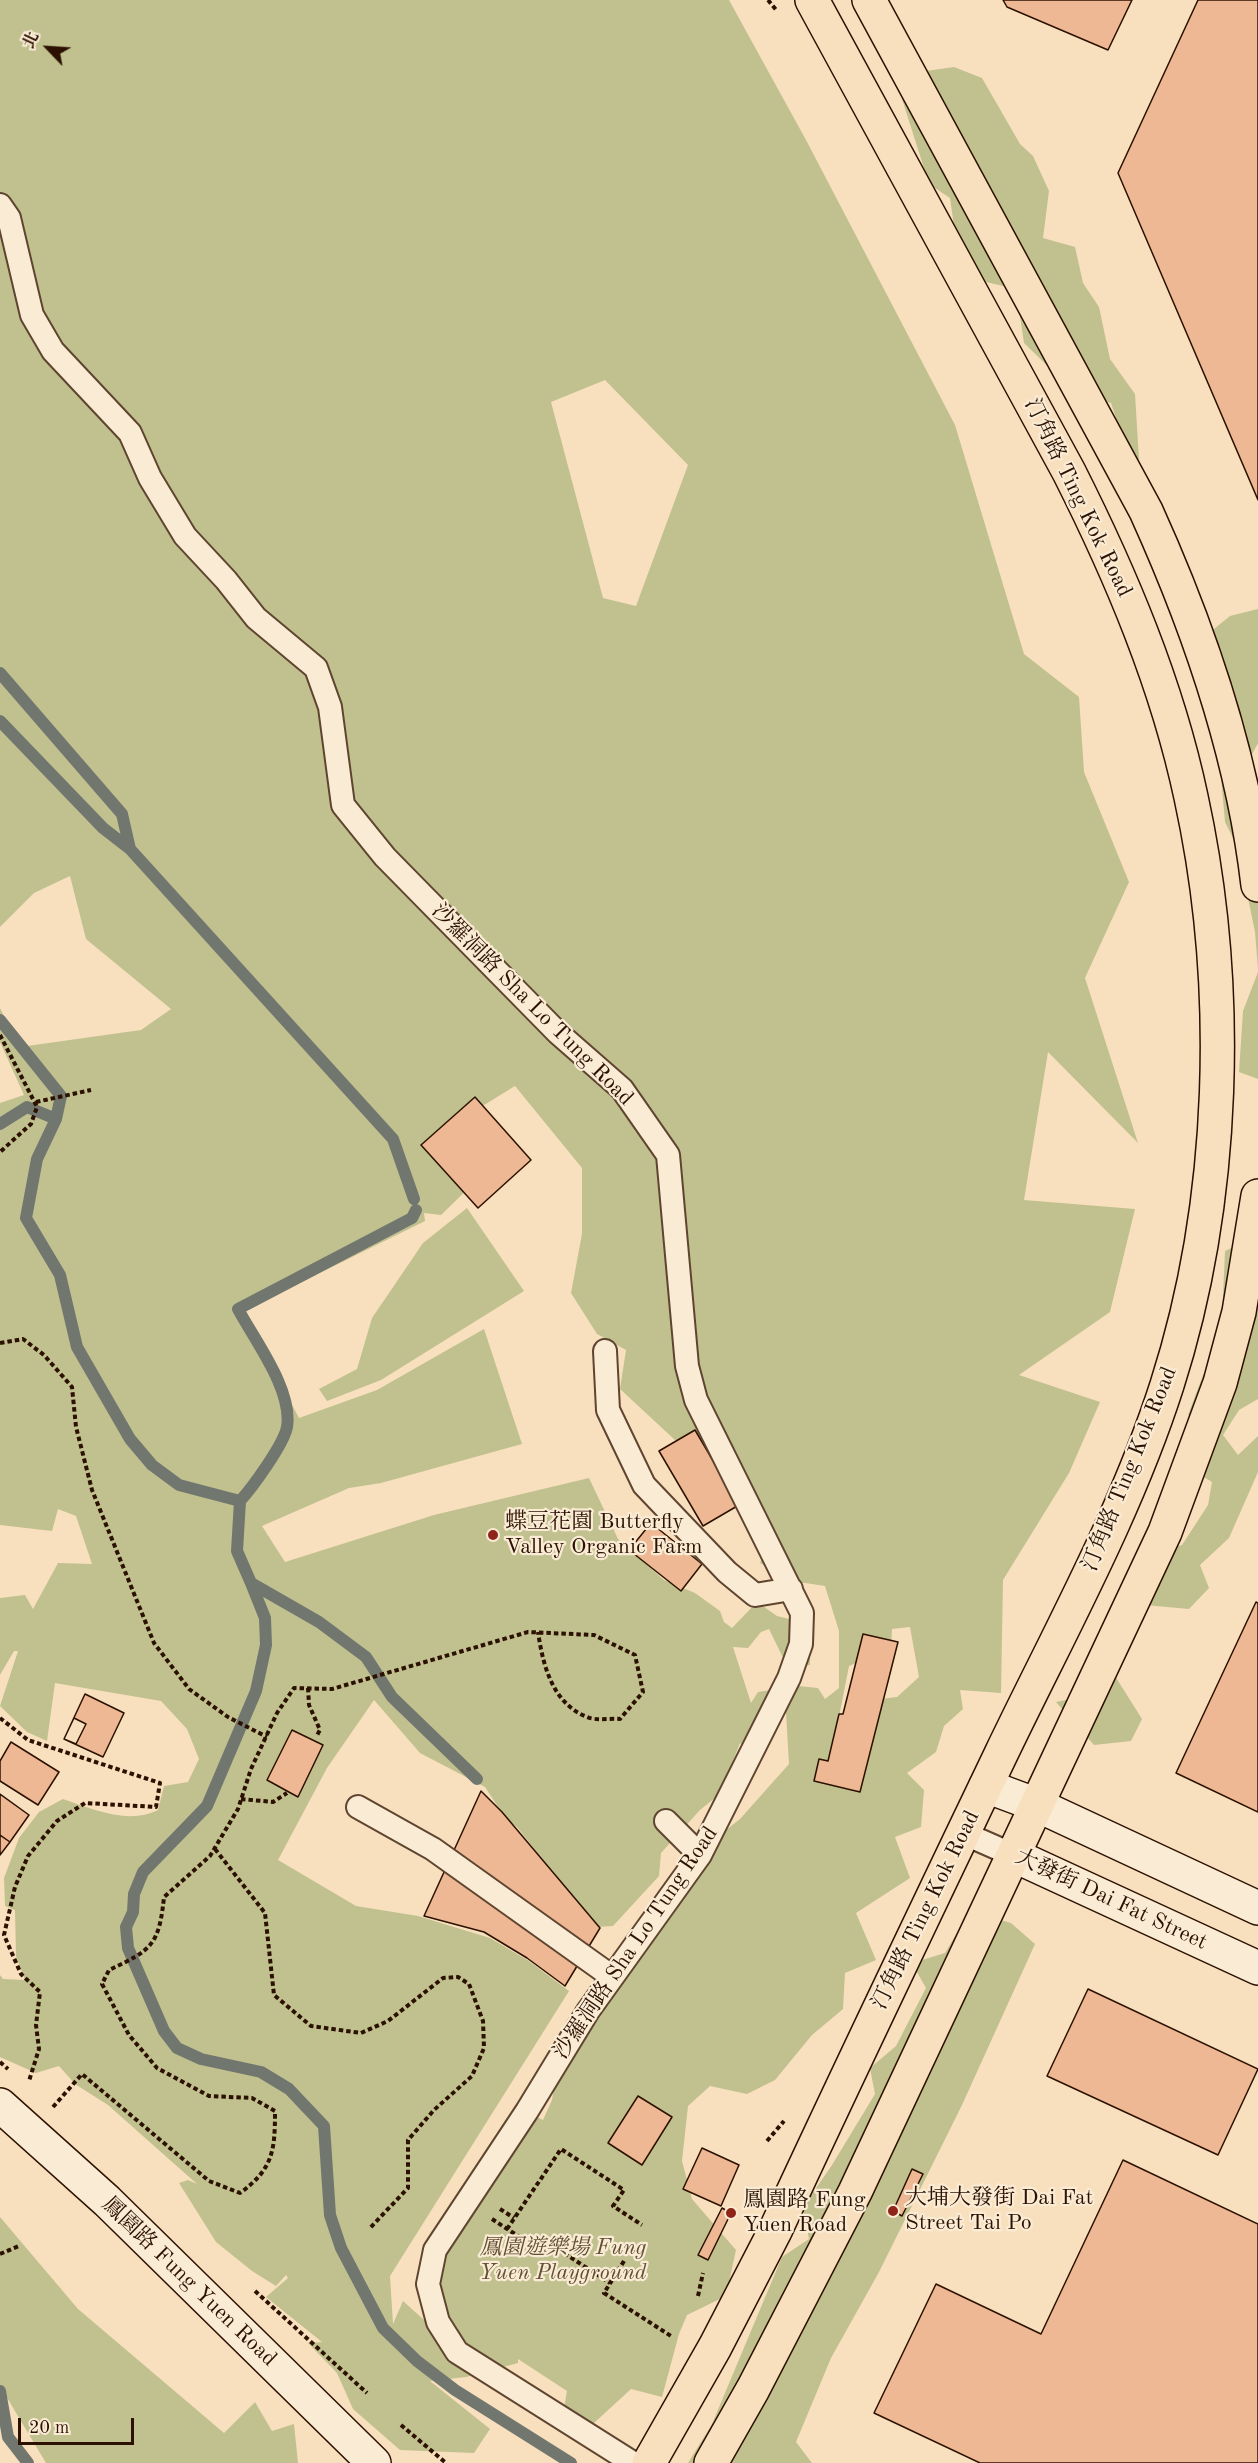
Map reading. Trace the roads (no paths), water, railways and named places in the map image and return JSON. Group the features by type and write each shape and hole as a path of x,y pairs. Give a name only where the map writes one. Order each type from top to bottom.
{"main road":[{"name":"汀角路 Ting Kok Road","path":"649,2463 715,2347 775,2231 1113,1520 1167,1385 1179,1341 1195,1275 1211,1157 1216,1024 1215,959 1206,878 1191,795 1172,724 1131,604 1069,472 812,0"},
{"path":"869,0 1140,501 1173,570 1195,626 1217,698 1239,782 1258,885"},
{"path":"711,2463 753,2389 855,2192 1165,1532 1197,1451 1220,1383 1239,1312 1258,1196"}],"street":[{"path":"986,1786 1037,1805 1258,1908"},
{"name":"大發街 Dai Fat Street","path":"1013,1855 1258,1968"},
{"name":"鳳園路 Fung Yuen Road","path":"0,2105 107,2200 375,2463"}],"lane":[{"name":"沙羅洞路 Sha Lo Tung Road","path":"0,205 9,218 32,315 53,351 130,433 150,478 185,536 226,580 256,618 316,668 330,707 343,805 385,857 558,1034 622,1089 668,1155 687,1366 696,1400 802,1613 801,1644 789,1678 700,1855 611,1977 527,2111 435,2250 428,2284 438,2322 457,2352 633,2463"},
{"path":"605,1351 608,1410 644,1485 728,1572 755,1595 791,1589"},
{"path":"358,1807 433,1849 611,1977"},
{"path":"666,1821 700,1855"},
{"name":"大發街 Dai Fat Street","path":"963,1833 1013,1855"}],"waterway":[{"path":"0,673 122,814 130,849 393,1139 414,1199"},
{"path":"0,721 103,828 130,849"},
{"path":"0,1020 61,1096 56,1119 37,1159 26,1218 60,1275 77,1347 130,1439 152,1465 179,1485 240,1501 237,1551 251,1583 319,1622 366,1657 392,1697 477,1779"},
{"path":"0,1124 27,1107 56,1119"},
{"path":"240,1501 285,1435 287,1413 279,1382 238,1309 412,1218 416,1210"},
{"path":"251,1583 265,1618 266,1645 256,1691 207,1806 143,1872 134,1894 133,1912 126,1927 128,1948 164,2031 177,2048 201,2059 261,2072 289,2089 324,2126 330,2215 341,2248 383,2328 417,2361 455,2390 571,2463"},
{"path":"0,2391 8,2437 28,2463"}],"place":[{"name":"蝶豆花園 Butterfly Valley Organic Farm","path":"493,1535"},
{"name":"大埔大發街 Dai Fat Street Tai Po","path":"893,2211"},
{"name":"鳳園路 Fung Yuen Road","path":"731,2213"}],"park label":[{"name":"鳳園遊樂場 Fung Yuen Playground","path":"563,2260"}]}
